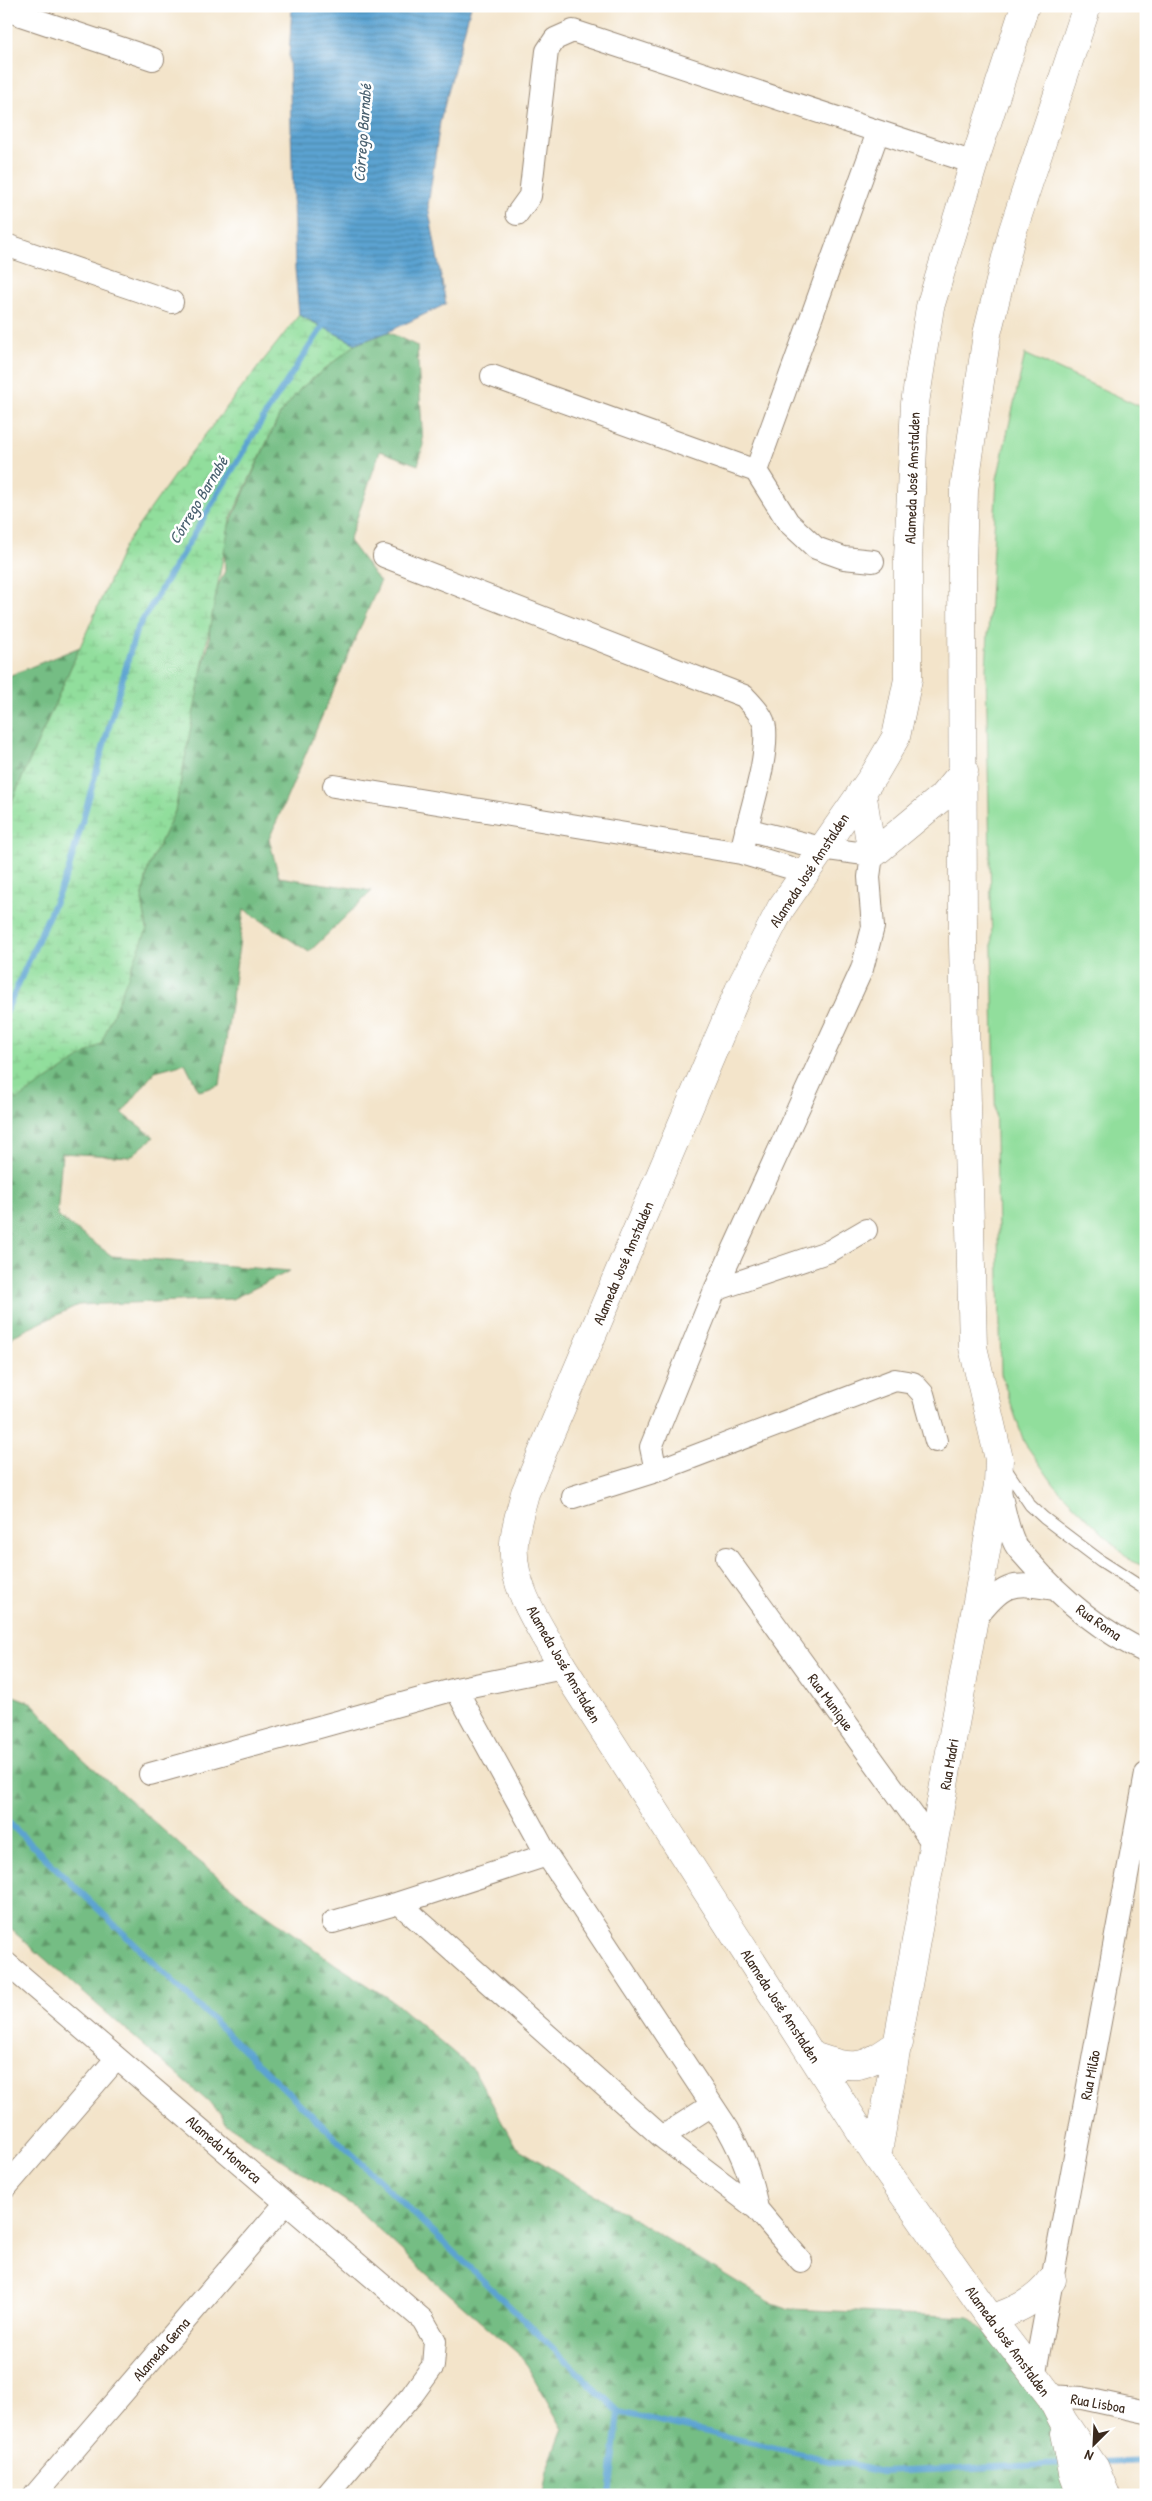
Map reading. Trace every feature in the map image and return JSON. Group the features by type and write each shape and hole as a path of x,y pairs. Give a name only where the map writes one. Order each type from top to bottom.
{"street":[{"name":"Alameda José Amstalden","path":"1026,6 974,163 930,307 915,403 908,558 908,679 896,737 875,773 804,872 781,908 739,990 524,1493 513,1543 517,1580 563,1667 877,2157 991,2319 1042,2387 1063,2422 1095,2468 1106,2495"},
{"path":"999,1472 973,1347 963,944 962,567 964,490 987,334 1012,233 1087,6"},
{"path":"6,10 153,60"},
{"path":"517,214 530,196 547,52 555,40 573,31 974,163"},
{"path":"756,471 878,132"},
{"path":"6,245 172,302"},
{"path":"492,376 756,471 788,522 816,548 844,558 873,561"},
{"path":"384,556 744,696 756,710 765,727 762,764 741,853"},
{"path":"746,829 822,848 872,855 941,798 964,771"},
{"path":"334,786 741,853 804,872"},
{"path":"656,1471 651,1447 715,1290 862,969 873,927 869,877 872,855 862,791"},
{"path":"715,1290 830,1252 866,1230"},
{"path":"573,1497 656,1471 895,1380 913,1383 923,1394 936,1441"},
{"name":"Rua Roma","path":"999,1472 1014,1543 1054,1589 1108,1630 1146,1652"},
{"name":"Rua Madri","path":"877,2157 935,1846 999,1472"},
{"name":"Rua Munique","path":"727,1558 935,1846"},
{"name":"Rua Roma","path":"975,1619 995,1596 1007,1587 1029,1584 1054,1589"},
{"path":"150,1774 456,1689 563,1667"},
{"path":"456,1689 547,1855 712,2105 744,2157 752,2180 757,2209"},
{"name":"Rua Milão","path":"1042,2387 1052,2280 1146,1774"},
{"path":"332,1922 399,1903 547,1855"},
{"path":"399,1903 662,2137 757,2209 801,2261"},
{"name":"Alameda Monarca","path":"6,1963 423,2320 435,2341 434,2366 412,2395 326,2495"},
{"path":"813,2056 842,2066 863,2066 899,2043"},
{"path":"6,2187 117,2058"},
{"path":"662,2137 712,2105"},
{"name":"Alameda Gema","path":"35,2495 286,2203"},
{"path":"991,2319 1028,2304 1042,2294 1052,2280"},
{"name":"Rua Lisboa","path":"1042,2387 1146,2412"},
{"name":"Alameda José Amstalden","path":"1063,2422 1073,2473 1081,2495"}],"lane":[{"path":"999,1472 1044,1518 1101,1561 1146,1590"}],"green space":[{"path":"299,315 356,344 301,388 280,414 230,520 175,811 148,868 142,900 147,929 101,1044 17,1100 6,1086 6,817 125,545 183,463"},
{"path":"388,332 417,346 423,445 418,465 380,451 349,541 380,582 269,839 279,877 372,891 309,952 244,909 220,1085 199,1091 185,1063 155,1071 122,1113 154,1137 130,1157 62,1153 57,1216 112,1256 290,1271 232,1299 78,1305 13,1336 6,1351 6,1086 18,1099 147,929 142,900 148,868 175,811 200,676 209,643 211,600 225,571 224,536 280,414 301,388 356,344"},
{"path":"1025,354 1146,409 1146,1567 1131,1561 1055,1486 1024,1442 1001,1374 986,668 997,479"},
{"path":"80,647 15,794 6,817 6,677"},
{"path":"6,1693 32,1703 81,1757 189,1853 248,1901 335,1964 394,2002 474,2070 516,2147 770,2302 790,2309 969,2317 1066,2413 1094,2495 852,2495 849,2490 845,2495 543,2495 547,2471 563,2429 522,2357 431,2278 355,2207 226,2124 221,2113 6,1925"}],"water":[{"path":"292,6 471,6 440,122 428,206 446,304 388,332 356,344 299,315 295,269 289,56"}],"waterway":[{"name":"Córrego Barnabé","path":"6,1012 68,872 136,631 270,407 327,320"},
{"path":"6,1820 619,2412 609,2495"},
{"path":"619,2412 881,2472 1065,2464"},
{"path":"1100,2463 1146,2461"}]}
